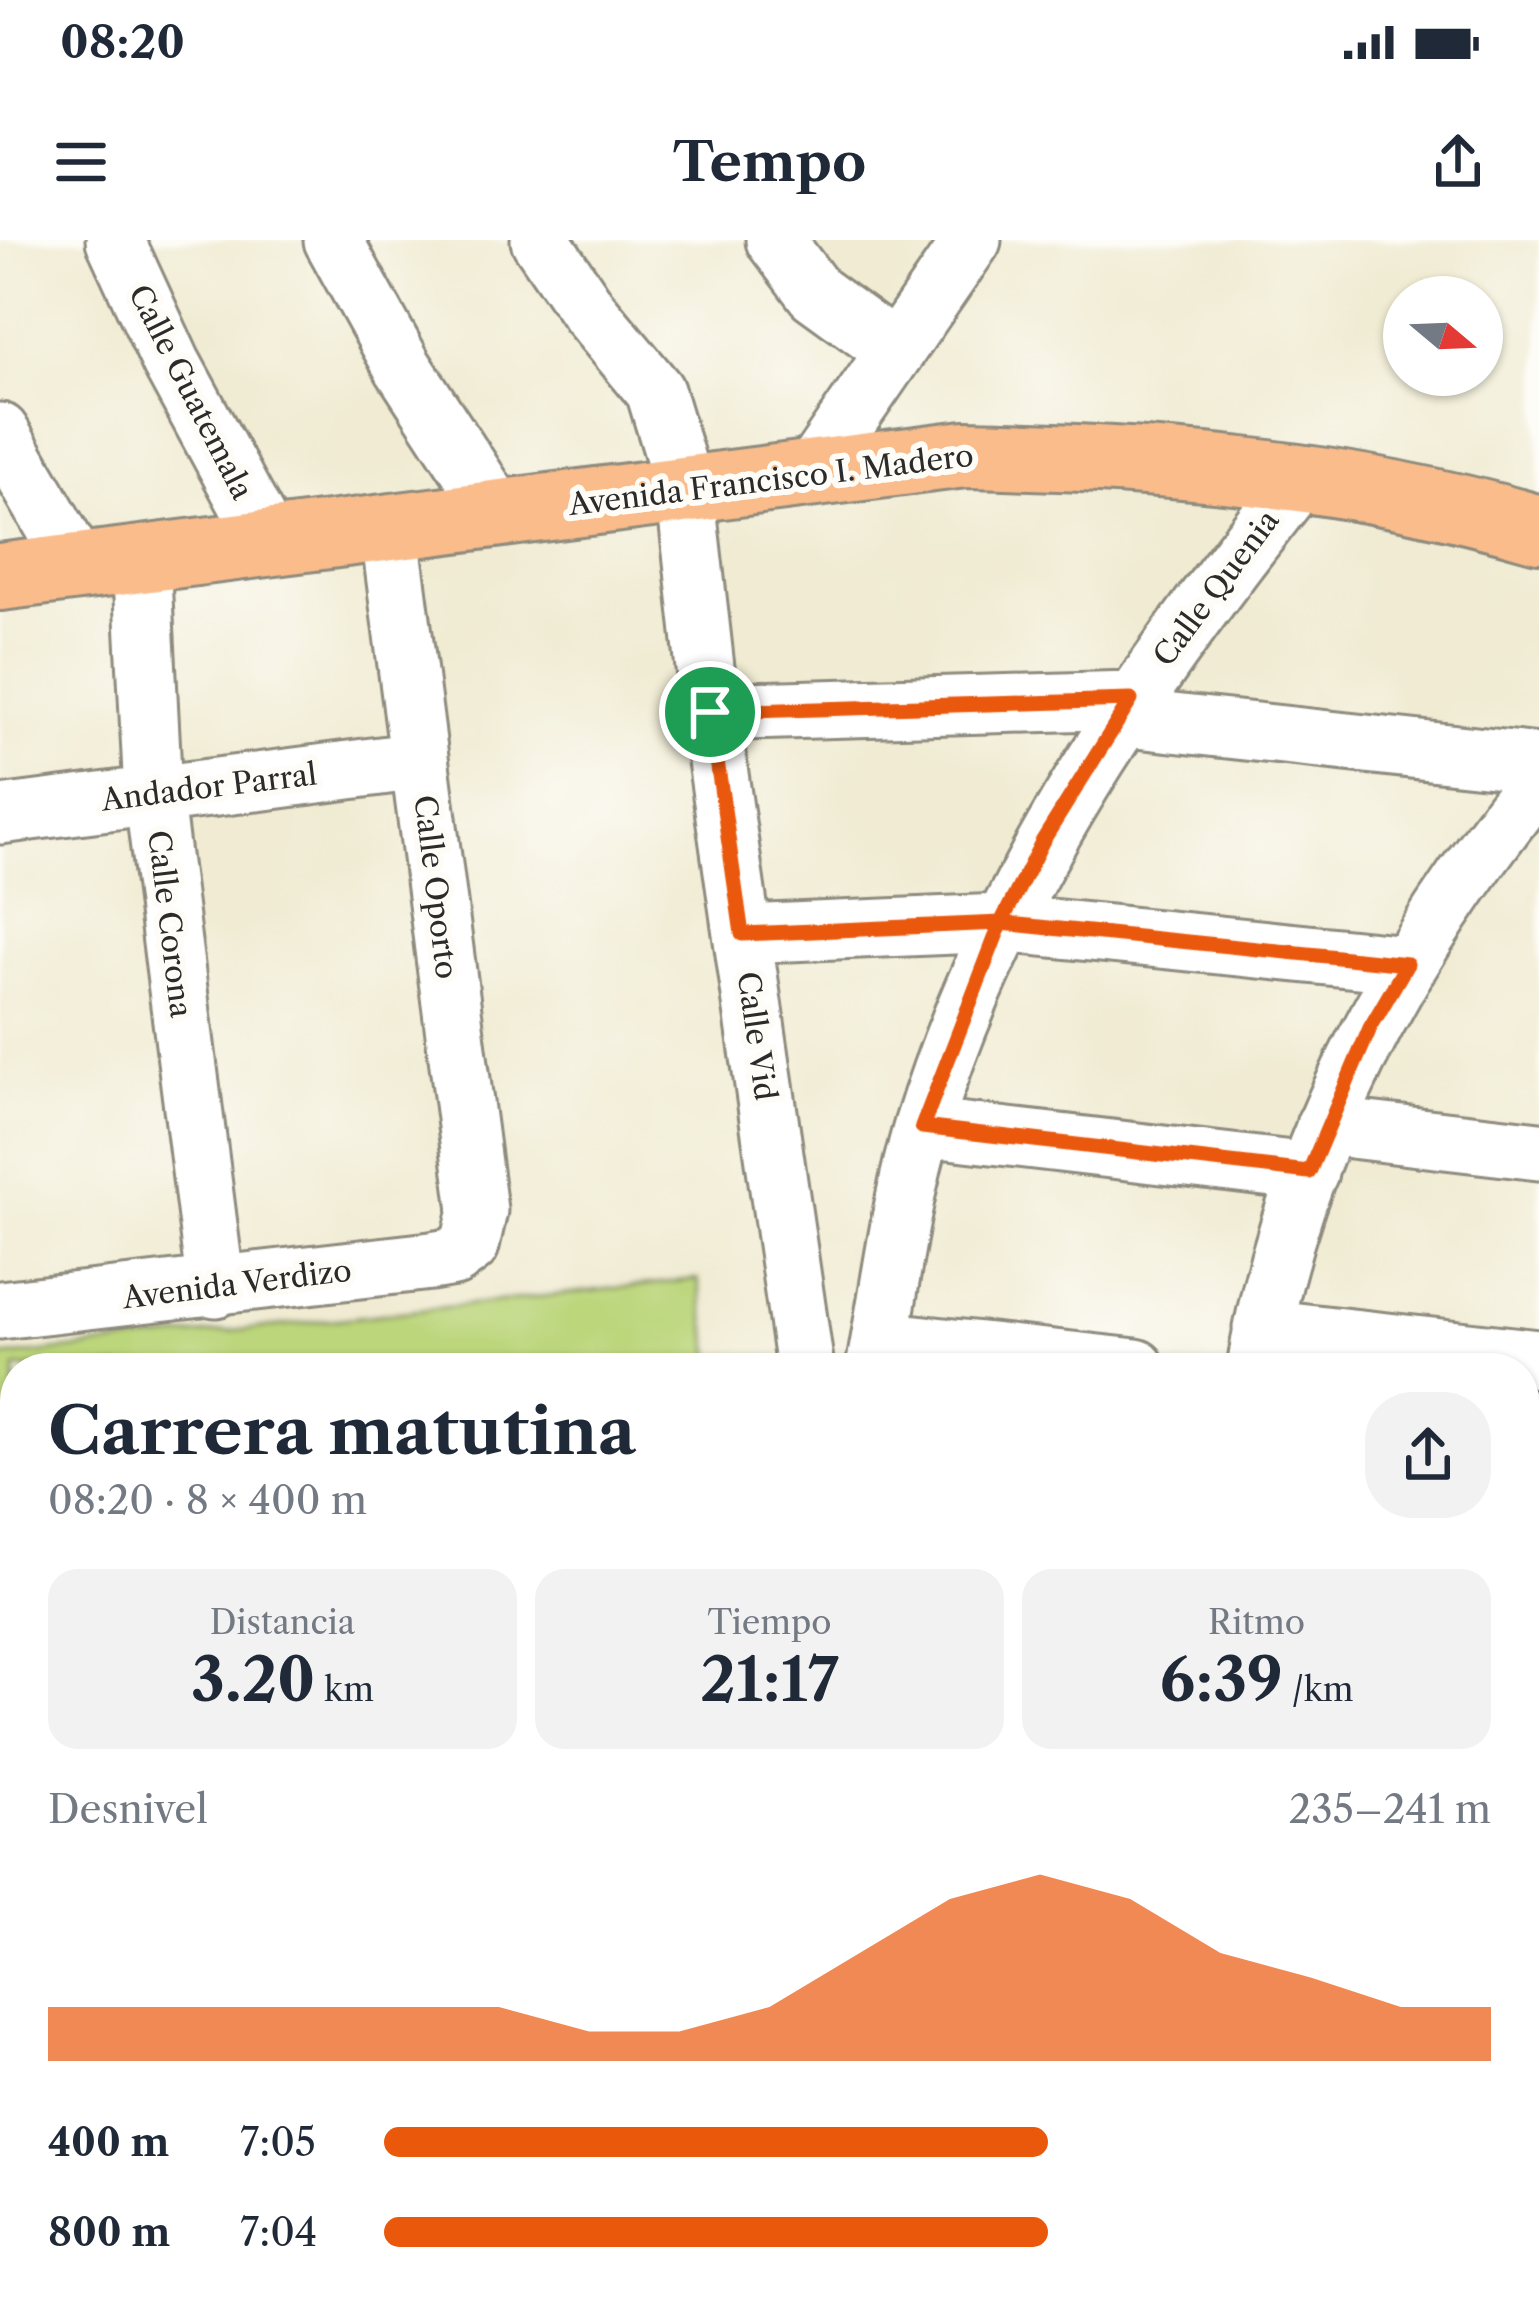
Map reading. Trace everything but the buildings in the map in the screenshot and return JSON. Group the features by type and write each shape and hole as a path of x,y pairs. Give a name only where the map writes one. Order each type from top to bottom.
{"main road":[{"name":"Avenida Francisco I. Madero","path":"0,577 965,454 1098,457 1303,475 1539,529"}],"street":[{"name":"Calle Guatemala","path":"115,240 171,362 269,543"},
{"path":"333,240 403,367 498,514"},
{"name":"Calle Vid","path":"540,240 589,312 656,391 685,490 710,712 803,1353"},
{"path":"775,240 815,293 896,351"},
{"path":"811,474 971,240"},
{"path":"0,432 78,567"},
{"name":"Calle Quenia","path":"877,1353 922,1127 1001,923 1125,709 1303,475"},
{"name":"Calle Oporto","path":"389,527 478,1210 470,1245"},
{"name":"Calle Corona","path":"141,559 153,793 216,1288"},
{"path":"710,712 1125,709 1539,763"},
{"name":"Andador Parral","path":"0,815 419,761"},
{"path":"1386,1353 1259,1348 1317,1149 1407,964 1484,847 1539,779"},
{"path":"742,934 1001,923 1407,964"},
{"path":"922,1127 1317,1149 1539,1151"},
{"name":"Avenida Verdizo","path":"0,1310 431,1261 454,1257 470,1245"}],"green space":[{"path":"698,1279 711,1353 36,1353"}],"route":[{"path":"710,712 742,934 1001,923 922,1127 1309,1172 1370,1028 1407,964 1001,923 1042,842 1131,700 710,712"}]}
